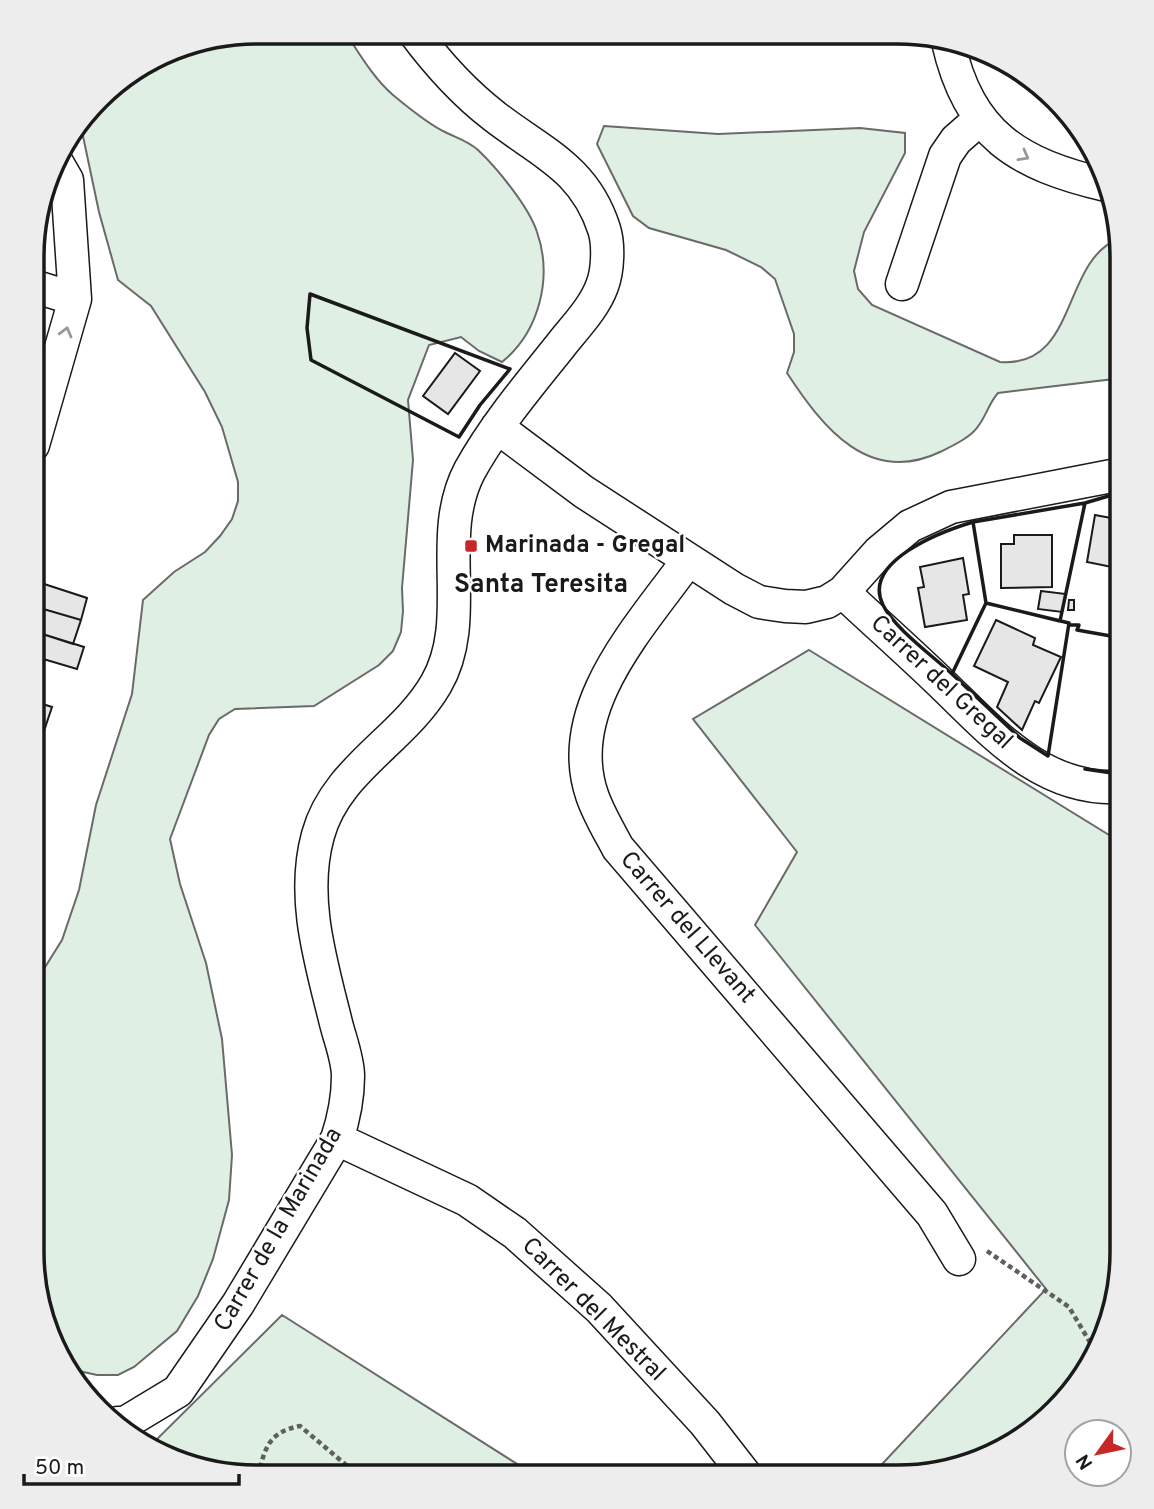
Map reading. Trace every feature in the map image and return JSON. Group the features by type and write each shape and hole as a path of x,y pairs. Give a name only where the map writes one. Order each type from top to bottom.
{"street":[{"name":"Carrer de la Marinada","path":"128,1421 178,1391 238,1304 337,1139 346,1110 348,1072 310,904 311,864 318,832 330,804 347,779 420,706 435,686 446,664 452,637 452,551 460,492 497,427 583,318 602,286 607,256 605,230 588,196 568,168 470,96 424,44"},
{"path":"950,51 954,71 966,100 980,119 1020,155 1096,182"},
{"path":"902,284 945,156 956,140 980,119"},
{"path":"44,407 75,299 68,180 62,171"},
{"path":"44,289 75,299"},
{"path":"497,427 584,492 688,560 759,602 806,607 827,602 843,592 879,552 910,526 951,506 1110,476"},
{"name":"Carrer del Llevant","path":"688,560 600,690 589,722 587,764 591,793 618,848 932,1214 968,1252"},
{"name":"Carrer del Gregal","path":"843,592 1001,743 1048,773 1097,789 1110,788"},
{"name":"Carrer del Mestral","path":"337,1139 467,1200 515,1233 599,1308 705,1423 738,1465"}],"path":[{"path":"968,1252 1069,1307 1090,1342"},
{"path":"260,1465 264,1449 282,1430 300,1426 346,1465"}],"green space":[{"path":"353,44 386,89 432,125 474,147 512,188 537,232 543,268 543,285 534,320 515,350 502,362 479,351 461,337 429,345 408,400 413,460 401,632 393,651 379,665 314,706 235,709 219,719 209,735 170,839 180,884 206,963 222,1039 232,1155 229,1200 213,1259 198,1296 177,1331 134,1367 118,1375 81,1371 55,1321 48,1294 44,1266 44,969 62,940 79,890 96,805 132,694 143,600 174,572 205,552 220,536 232,519 238,501 238,482 222,427 205,392 151,306 118,280 99,212 83,135 116,97 150,72 188,55 229,46"},
{"path":"604,126 718,134 860,128 905,133 905,153 864,232 854,271 858,289 872,305 1000,362 1025,359 1043,349 1057,332 1086,269 1100,251 1109,245 1110,379 998,393 976,429 945,450 915,461 891,462 870,456 850,446 833,431 816,413 787,373 794,352 794,334 775,279 761,267 726,250 649,228 633,216 597,144"},
{"path":"809,650 1110,836 1110,1266 1106,1294 1099,1321 1088,1346 1057,1393 1015,1429 979,1449 925,1463 881,1465 1046,1289 755,925 797,852 693,719"},
{"path":"282,1315 519,1465 257,1465 202,1458 157,1439"}],"building":[{"path":"455,353 480,371 448,414 423,396"},
{"path":"1095,515 1110,518 1110,567 1087,562"},
{"path":"1014,535 1052,535 1052,587 1001,588 1001,544 1014,544"},
{"path":"963,558 969,594 963,595 967,620 925,627 918,588 924,587 920,567"},
{"path":"44,584 87,598 81,620 44,609"},
{"path":"1041,591 1066,594 1062,612 1038,609"},
{"path":"1069,600 1074,600 1074,610 1068,610"},
{"path":"44,609 81,620 73,644 44,635"},
{"path":"996,620 1035,638 1033,645 1061,657 1039,703 1035,701 1022,730 997,707 1008,682 974,666"},
{"path":"44,634 84,647 77,669 44,659"},
{"path":"44,704 52,707 44,731"}],"wall":[{"path":"310,294 510,369 480,405 459,437 311,360 307,328 310,294"},
{"path":"1084,506 1085,503 1110,496"},
{"path":"1085,503 1060,621 986,603 973,522 1085,503"},
{"path":"973,522 986,603 952,674 888,614 879,589 884,575 908,550 973,522"},
{"path":"986,603 1069,623 1048,756 1020,738 952,674 986,603"},
{"path":"1069,625 1079,625 1077,630 1110,636"},
{"path":"1085,769 1110,773"}],"place":[{"name":"Marinada - Gregal","path":"471,546"}],"district":[{"name":"Santa Teresita","path":"541,585"}]}
